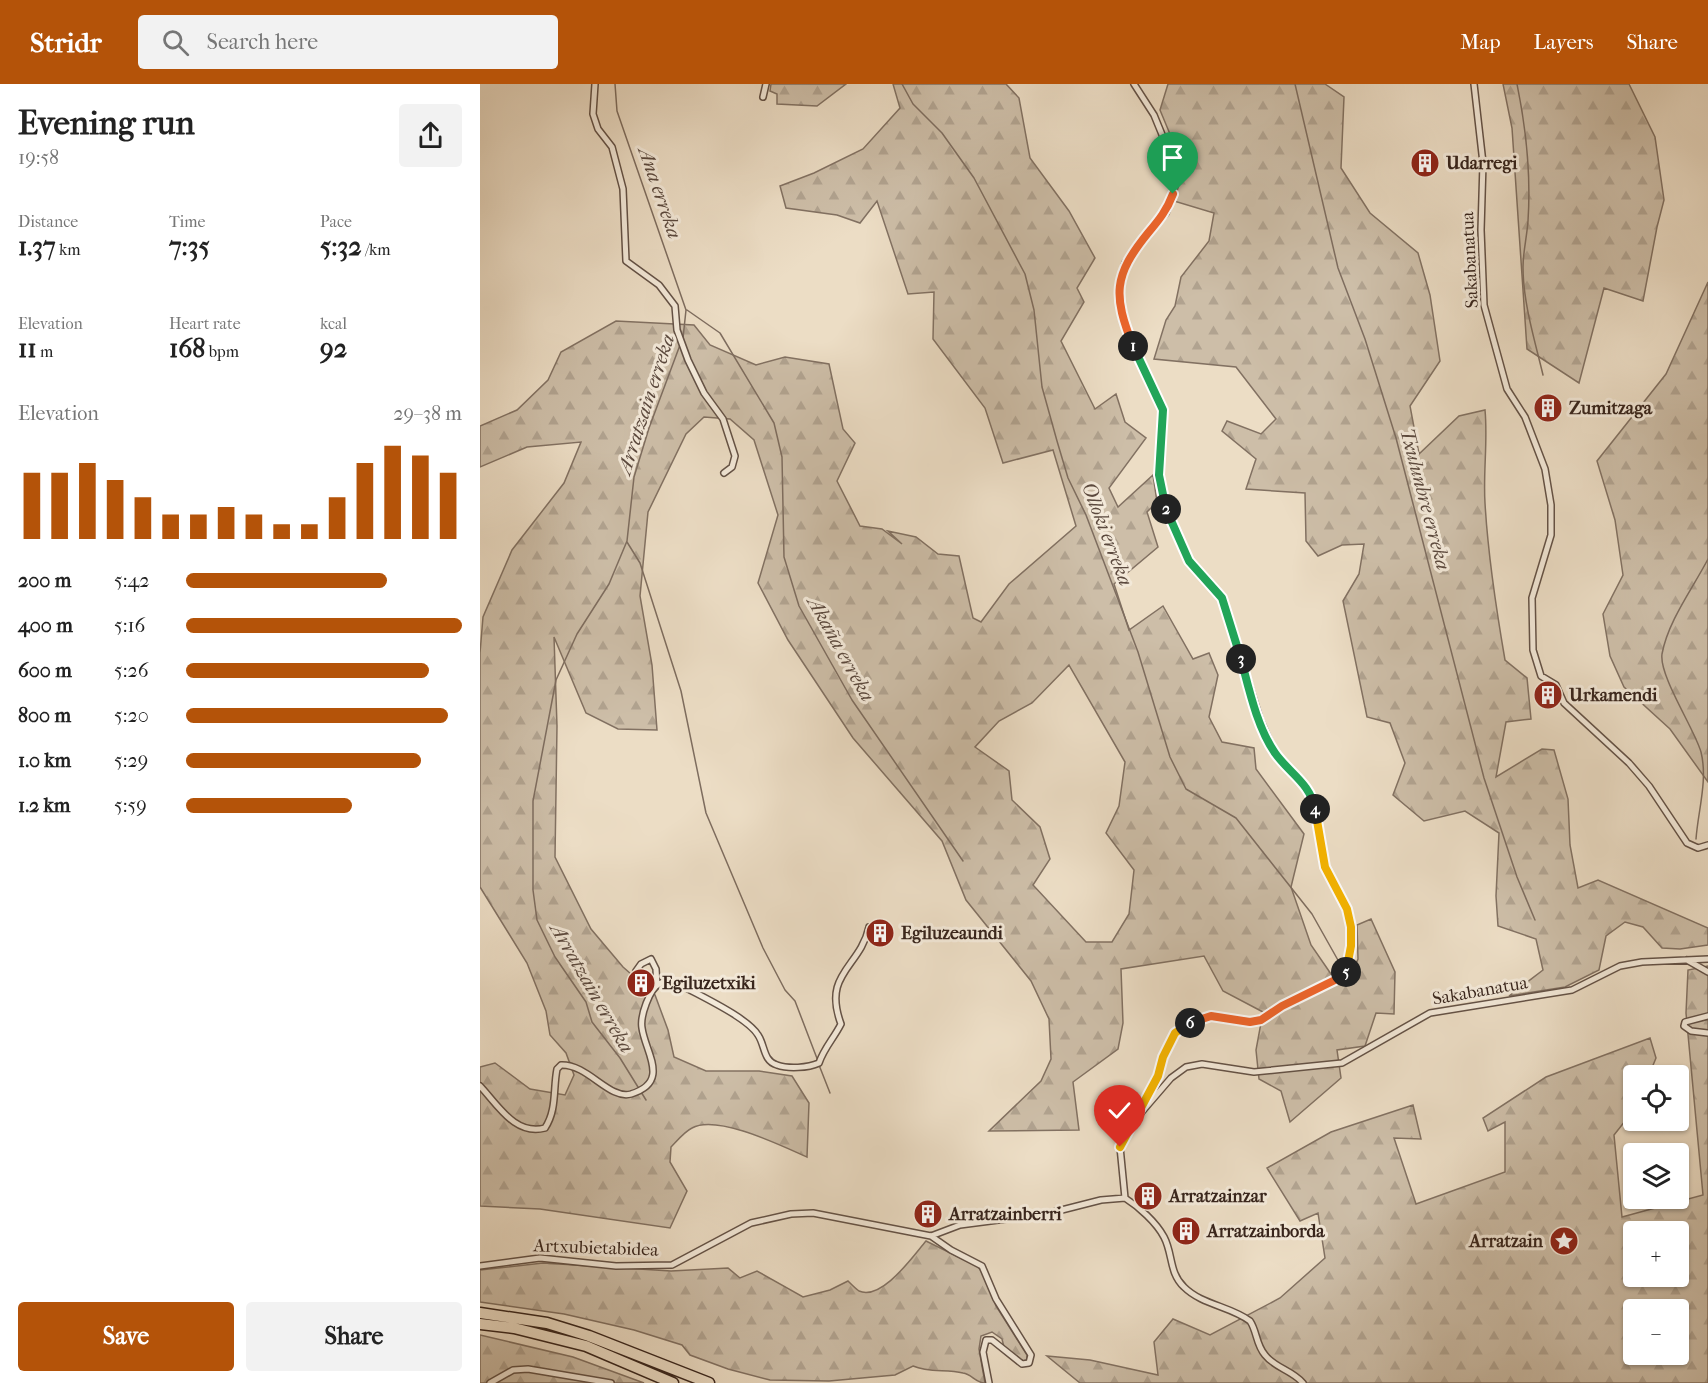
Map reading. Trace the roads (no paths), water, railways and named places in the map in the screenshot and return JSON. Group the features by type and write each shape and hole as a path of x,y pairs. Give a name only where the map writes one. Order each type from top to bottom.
{"highway":[{"path":"480,1313 547,1323 589,1336 709,1383"},
{"path":"480,1324 514,1328 586,1346 673,1383"}],"street":[{"path":"595,84 593,114 598,129 612,147 623,189 626,261 659,285 675,306 683,345 704,393 723,419 735,456 732,467 724,473"},
{"path":"763,98 766,84"},
{"name":"Sakabanatua","path":"1125,1198 1120,1147 1140,1114 1175,1033 1191,1022 1211,1016 1250,1022 1272,1015 1282,1006 1341,977 1348,970 1351,946 1347,909 1323,858 1312,795 1274,751 1260,719 1222,598 1189,561 1162,496 1159,475 1163,410 1128,334 1120,306 1119,282 1125,263 1166,213 1173,194 1172,159 1154,115 1134,84"},
{"name":"Sakabanatua","path":"1474,84 1483,163 1481,230 1484,305 1496,339 1507,389 1525,417 1545,469 1551,506 1551,535 1532,598 1533,650 1540,676 1556,685 1564,703 1629,763 1649,786 1687,843 1698,848 1708,845"},
{"path":"657,985 669,982 679,984 740,1019 758,1034 766,1058 776,1065 817,1064 841,1024 835,1007 839,978 866,943 869,927"},
{"path":"480,1086 517,1126 537,1130 545,1128 549,1122 556,1093 557,1069 561,1065 571,1065 585,1071 616,1093 628,1095 639,1090 653,1074 653,1064 642,1030 641,1019 657,985 656,969 651,959 641,964 636,971"},
{"name":"Sakabanatua","path":"1140,1114 1171,1078 1186,1067 1202,1064 1254,1072 1342,1064 1430,1013 1572,990 1620,966 1642,962 1708,959"},
{"path":"1687,960 1708,972"},
{"path":"1708,1016 1690,1020 1684,1026 1691,1031 1708,1033"},
{"path":"931,1236 960,1225 1026,1217 1101,1200 1125,1198 1153,1222 1164,1238 1170,1265 1183,1286 1194,1295 1250,1321 1259,1346 1267,1358 1291,1371 1303,1383"},
{"name":"Artxubietabidea","path":"480,1266 540,1258 616,1266 672,1265 752,1223 791,1214 813,1213 931,1236"},
{"path":"931,1236 951,1250 982,1266 996,1299 1031,1355 1029,1364 1022,1364 992,1340 986,1340 983,1352 989,1383"},
{"path":"490,1383 513,1370 528,1369 611,1383"}],"waterway":[{"name":"Ana erreka","path":"615,84 617,111 686,310 683,338"},
{"name":"Olloki erreka","path":"902,84 913,104 942,133 974,178 1025,274 1034,310 1042,387 1068,478 1086,515 1138,652 1170,757 1186,789 1236,818 1312,914 1339,962"},
{"name":"Txulunbre erreka","path":"1295,84 1338,268 1365,339 1396,438 1484,778 1517,877 1535,920"},
{"path":"1517,84 1525,135 1529,187 1523,261 1525,294 1543,375"},
{"name":"Akaña erreka","path":"687,310 720,333 774,423 782,457 784,557 799,606 852,700 963,861"},
{"name":"Arratzain erreka","path":"646,1100 620,1058 592,1022 586,1002 555,957 537,920 533,890 533,801 556,680 577,634 609,584 627,541 634,477 649,428 680,345"},
{"name":"Arratzain erreka","path":"627,542 640,563 681,691 706,813 763,948 785,990 795,1001 818,1061"},
{"path":"1696,839 1703,784 1701,752 1671,688 1662,654 1675,617 1708,559"},
{"name":"Arratzain erreka","path":"819,1065 830,1093"}],"place":[{"name":"Udarregi","path":"1425,163"},
{"name":"Zumitzaga","path":"1548,408"},
{"name":"Urkamendi","path":"1548,695"},
{"name":"Egiluzeaundi","path":"880,933"},
{"name":"Egiluzetxiki","path":"641,983"},
{"name":"Arratzainzar","path":"1148,1196"},
{"name":"Arratzainberri","path":"928,1214"},
{"name":"Arratzainborda","path":"1186,1231"},
{"name":"Arratzain","path":"1564,1241"}]}
